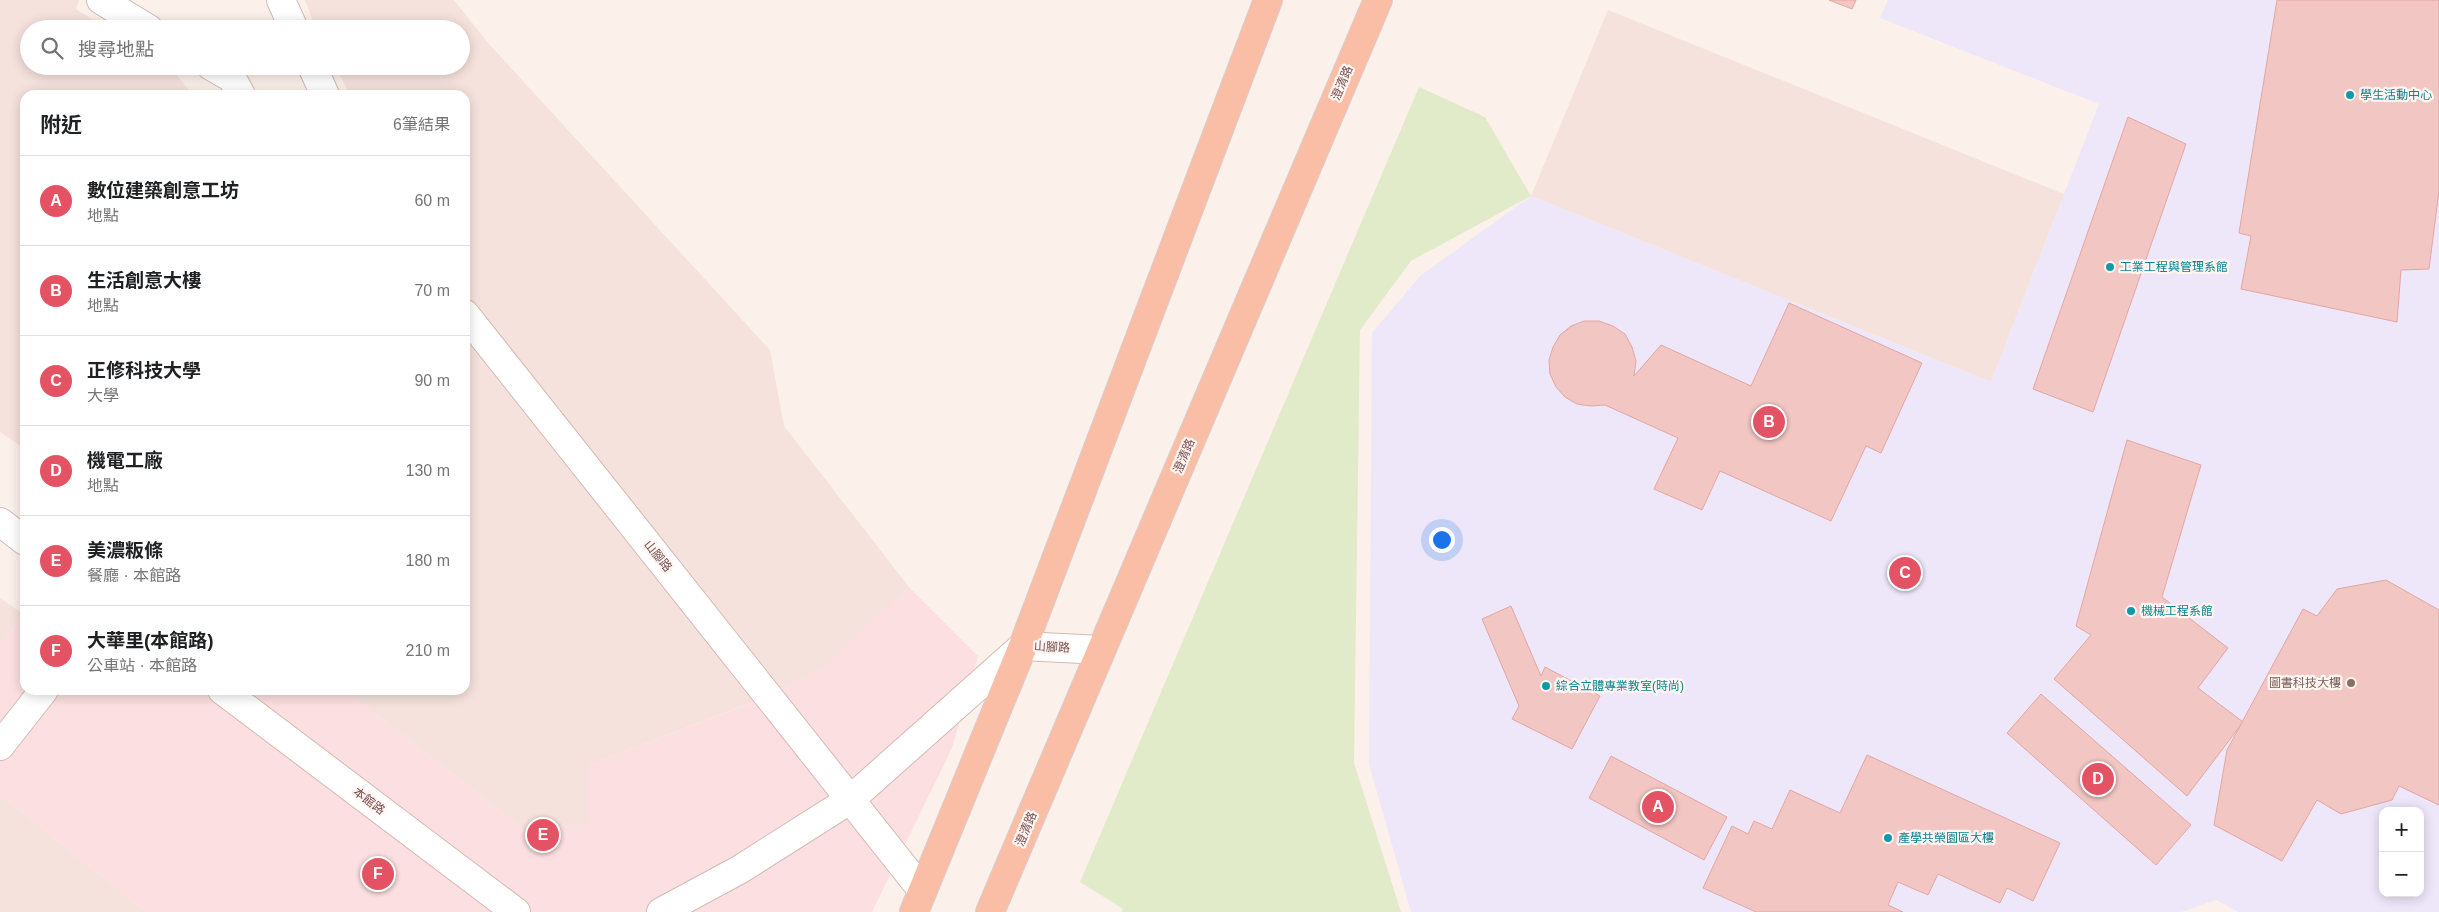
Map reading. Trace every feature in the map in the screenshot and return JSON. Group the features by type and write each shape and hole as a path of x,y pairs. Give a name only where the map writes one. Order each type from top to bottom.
{"main road":[{"path":"918,901 1023,646 1268,0"},
{"name":"澄清路","path":"990,912 1378,0"}],"street":[{"path":"100,0 134,20"},
{"path":"281,0 290,20"},
{"path":"227,75 232,78 238,90"},
{"path":"316,75 323,90"},
{"name":"山腳路","path":"470,320 851,799 918,901"},
{"path":"0,522 20,537"},
{"name":"山腳路","path":"661,912 739,870 851,799 1023,646 1102,650"},
{"path":"0,746 40,695"},
{"name":"本館路","path":"229,695 516,912"}],"shaded area":[{"path":"0,0 79,0 76,9 93,20 20,20 20,75 176,75 189,90 20,90 20,446 0,432"},
{"path":"305,0 454,0 470,20 313,20"},
{"path":"1888,0 2439,0 2439,912 2239,912 2216,900 2181,912 1411,912 1369,764 1372,333 1420,276 1531,196 1991,382 2099,104 1880,18"},
{"path":"1608,10 2064,194 1991,382 1531,196"},
{"path":"470,20 489,44 770,350 784,426 909,587 825,667 755,701 589,765 589,824 526,831 351,695 470,695 470,90 347,90 340,75 470,75"},
{"path":"909,587 978,656 952,748 872,912 146,912 0,795 0,646 20,618 20,695 351,695 526,831 588,824 589,765 748,704 824,667"},
{"path":"0,598 20,612 20,618 0,646"},
{"path":"0,795 146,912 0,912"}],"green space":[{"path":"1419,87 1485,117 1531,196 1411,261 1360,330 1354,763 1401,912 1122,912 1123,909 1080,882"}],"building":[{"path":"1829,0 1856,0 1852,9"},
{"name":"學生活動中心","path":"2277,0 2439,0 2439,191 2429,269 2401,270 2397,322 2241,289 2251,236 2239,233"},
{"name":"工業工程與管理系館","path":"2128,117 2186,144 2093,412 2033,389"},
{"path":"1789,303 1922,363 1881,453 1866,446 1831,521 1720,471 1702,510 1654,489 1678,438 1605,405 1577,404 1565,397 1556,387 1550,374 1549,360 1553,347 1560,335 1571,326 1584,321 1599,321 1613,326 1625,334 1632,347 1636,361 1634,376 1661,345 1751,386"},
{"name":"機械工程系館","path":"2127,440 2201,465 2162,597 2228,648 2198,688 2243,722 2187,796 2054,679 2091,635 2076,626"},
{"name":"圖書科技大樓","path":"2386,580 2439,610 2439,805 2399,786 2392,800 2341,814 2317,800 2282,861 2214,825 2227,750 2303,609 2317,616 2337,589"},
{"name":"綜合立體專業教室(時尚)","path":"1511,606 1541,676 1545,667 1600,696 1572,749 1512,719 1519,706 1482,619"},
{"path":"2041,694 2191,825 2156,865 2007,733"},
{"name":"產學共榮園區大樓","path":"1867,755 2060,843 2033,901 2007,888 2000,903 1938,874 1928,895 1898,882 1888,905 1903,912 1756,912 1703,888 1732,826 1748,834 1754,821 1772,829 1790,790 1840,813"},
{"path":"1611,756 1727,817 1704,860 1589,798"}],"place":[{"name":"學生活動中心","path":"2350,95"},
{"name":"工業工程與管理系館","path":"2110,267"},
{"name":"生活創意大樓","path":"1769,422"},
{"name":"正修科技大學","path":"1905,573"},
{"name":"機械工程系館","path":"2131,611"},
{"name":"圖書科技大樓","path":"2351,683"},
{"name":"綜合立體專業教室(時尚)","path":"1546,686"},
{"name":"機電工廠","path":"2098,779"},
{"name":"數位建築創意工坊","path":"1658,807"},
{"name":"美濃粄條","path":"543,835"},
{"name":"產學共榮園區大樓","path":"1888,838"},
{"name":"大華里(本館路)","path":"378,874"}]}
